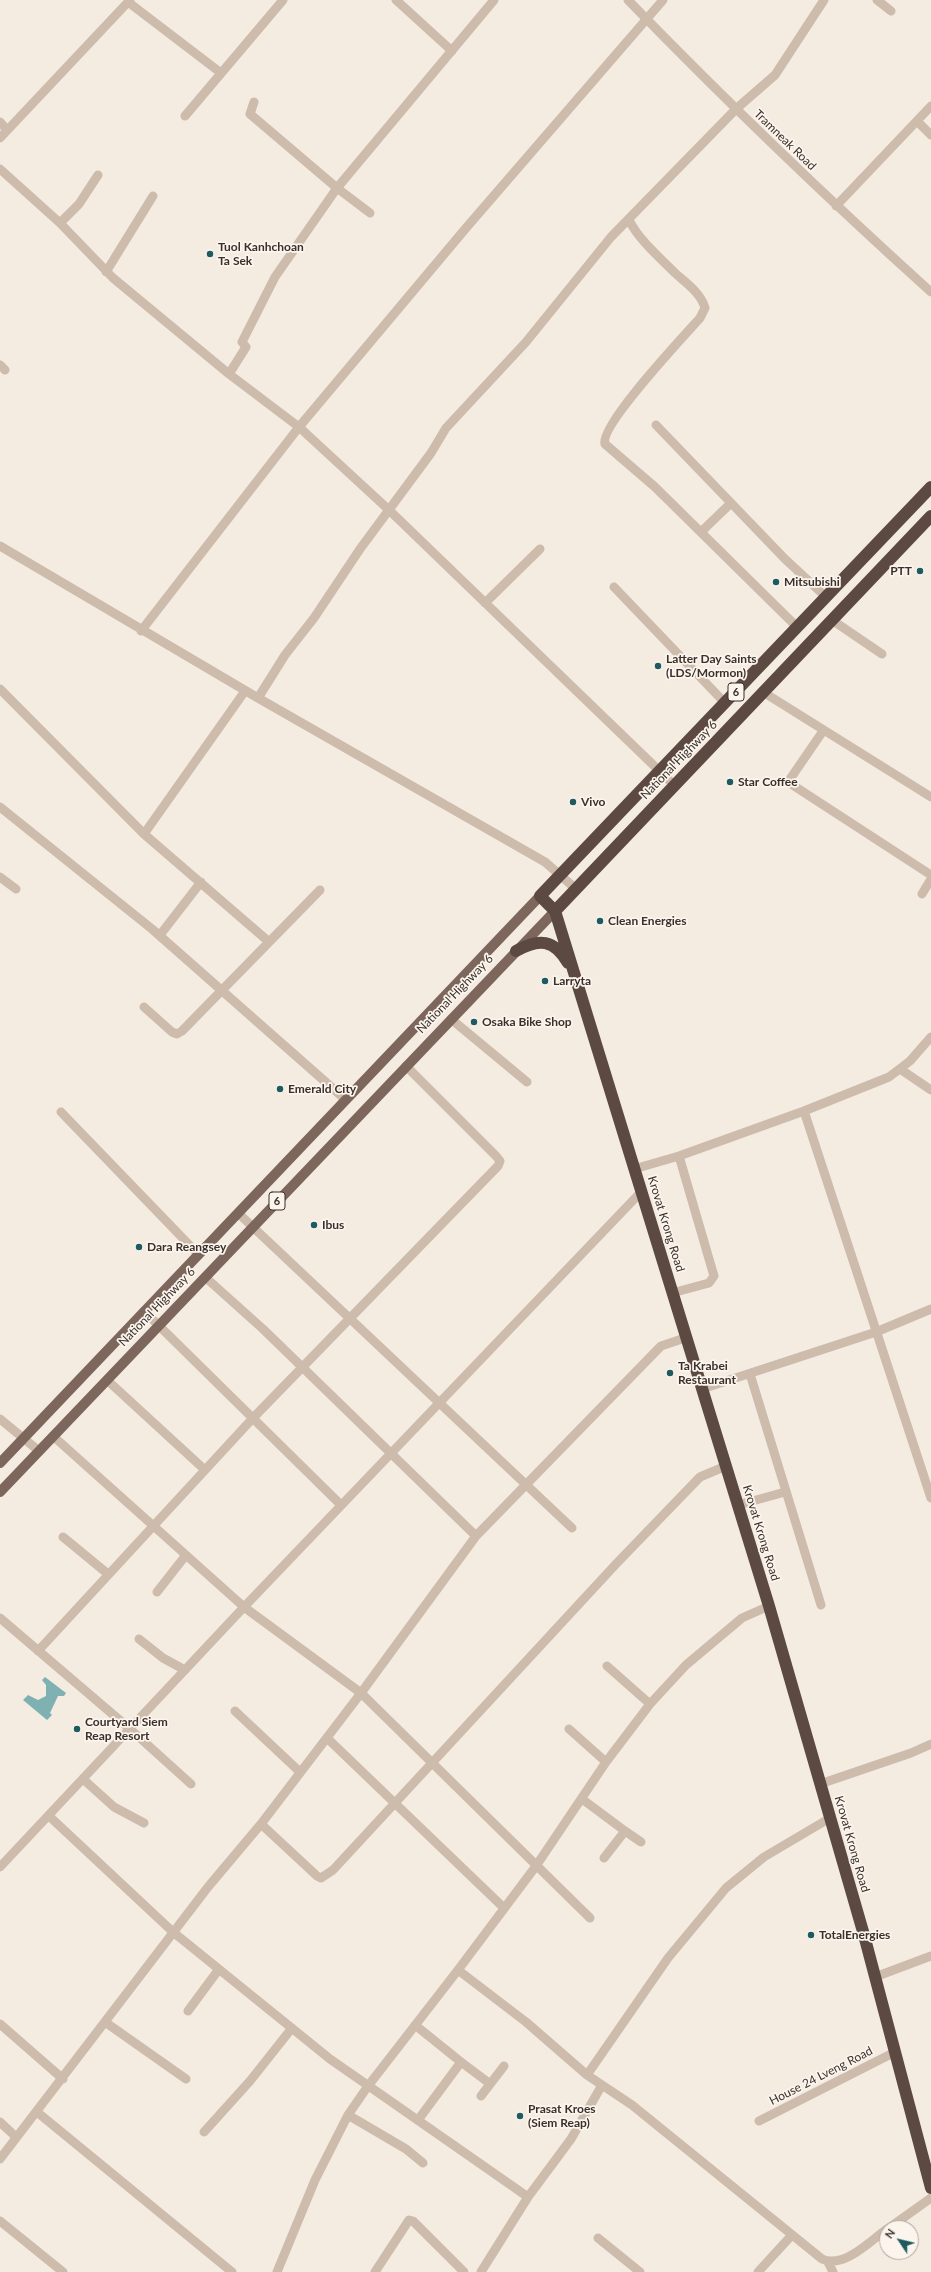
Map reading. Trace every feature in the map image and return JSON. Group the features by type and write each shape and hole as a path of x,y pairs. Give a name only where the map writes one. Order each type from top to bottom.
{"highway":[{"name":"National Highway 6","path":"540,896 931,487"},
{"name":"National Highway 6","path":"555,911 931,516"},
{"name":"Krovat Krong Road","path":"540,896 555,911 769,1606 830,1818 931,2187"},
{"path":"516,951 531,943 544,942 562,953 574,972"}],"main road":[{"name":"National Highway 6","path":"0,1463 540,896"},
{"name":"National Highway 6","path":"0,1492 555,911"}],"street":[{"path":"116,0 127,3 221,73"},
{"path":"185,116 283,0"},
{"path":"396,0 452,51"},
{"path":"229,374 246,347 242,342 275,277 337,188 494,0"},
{"name":"Tramneak Road","path":"628,0 736,109 836,206 931,292"},
{"path":"142,631 299,427 466,228 664,0"},
{"path":"258,698 285,655 314,618 360,549 431,453 446,428 526,342 611,237 736,109 775,75 824,0"},
{"path":"877,0 891,11"},
{"path":"0,138 127,3"},
{"path":"254,102 250,114 337,188 370,213"},
{"path":"836,206 931,106"},
{"path":"917,121 931,135"},
{"path":"0,122 7,130"},
{"path":"0,169 60,223 106,272 229,374 299,427 389,510 674,785"},
{"path":"60,223 79,204 98,175"},
{"path":"106,272 153,196"},
{"path":"629,220 635,231 648,246 693,289 705,308 700,318 628,400 604,439 606,444 655,487 797,627"},
{"path":"656,425 785,559 826,597"},
{"path":"701,532 731,503"},
{"path":"0,546 245,691 545,862 576,889"},
{"path":"485,603 540,549"},
{"path":"614,587 725,703"},
{"path":"832,620 882,654"},
{"path":"0,689 144,834 268,941"},
{"path":"144,834 245,691"},
{"path":"763,692 822,731 931,798"},
{"path":"822,731 788,782 931,875"},
{"path":"0,807 160,935 346,1100"},
{"path":"0,877 16,889"},
{"path":"922,894 931,879"},
{"path":"160,935 201,882"},
{"path":"144,1007 177,1034 320,890"},
{"path":"451,1019 527,1082"},
{"path":"634,1169 679,1156 804,1111 888,1076 900,1069 931,1037"},
{"path":"38,1651 253,1418 500,1161 406,1066"},
{"path":"900,1069 931,1090"},
{"path":"804,1111 931,1498"},
{"path":"61,1112 198,1255"},
{"path":"672,1293 709,1283 714,1276 679,1156"},
{"path":"0,1868 244,1606 441,1403 641,1192"},
{"path":"238,1213 572,1528"},
{"path":"205,1277 263,1329 476,1536"},
{"path":"702,1389 876,1332 931,1309"},
{"path":"144,1311 341,1505"},
{"path":"0,2159 173,1932 261,1824 327,1738 476,1536 661,1346 686,1338"},
{"path":"750,1374 785,1492 821,1605"},
{"path":"107,1380 205,1470"},
{"path":"0,1419 39,1452"},
{"path":"54,1436 244,1606 361,1693 590,1918"},
{"path":"261,1824 321,1878 334,1870 616,1564 700,1477 726,1466"},
{"path":"738,1505 785,1492"},
{"path":"63,1537 108,1574"},
{"path":"156,1592 186,1555"},
{"path":"276,2272 315,2180 348,2115 414,2025 458,1970 536,1866 606,1762 650,1704 686,1665 736,1623 769,1606"},
{"path":"0,1618 130,1729 191,1784"},
{"path":"139,1639 163,1658 185,1670"},
{"path":"607,1666 650,1704"},
{"path":"235,1711 300,1772"},
{"path":"569,1729 606,1762"},
{"path":"327,1738 504,1908"},
{"path":"820,1784 912,1753 931,1744"},
{"path":"83,1779 117,1809 144,1823"},
{"path":"582,1799 641,1842"},
{"path":"49,1816 173,1932 292,2028 368,2086 528,2197"},
{"path":"587,2075 668,1958 726,1888 764,1857 830,1818"},
{"path":"604,1858 625,1831"},
{"path":"874,1977 931,1956"},
{"path":"188,2011 219,1969"},
{"path":"458,1970 526,2022 587,2075 632,2105 791,2236 828,2262 833,2272"},
{"path":"105,2022 186,2079"},
{"path":"0,2024 62,2079"},
{"path":"414,2025 489,2083"},
{"path":"204,2132 250,2081 292,2028"},
{"name":"House 24 Lveng Road","path":"759,2121 895,2052"},
{"path":"418,2120 461,2062"},
{"path":"481,2096 489,2083 504,2066"},
{"path":"481,2272 528,2197 571,2139 602,2085"},
{"path":"37,2112 232,2272"},
{"path":"348,2115 406,2149 422,2163"},
{"path":"0,2122 16,2137"},
{"path":"900,2220 931,2198"},
{"path":"375,2272 409,2220 413,2221 464,2272"},
{"path":"0,2221 63,2272"},
{"path":"758,2272 791,2236"},
{"path":"828,2262 837,2262 852,2255 879,2236"},
{"path":"598,2238 640,2272"}],"water":[{"path":"45,1677 66,1693 64,1696 58,1696 50,1713 52,1715 47,1720 23,1700 28,1695 38,1700 46,1696 46,1685 42,1680"}],"place":[{"name":"Tuol Kanhchoan Ta Sek","path":"210,254"},
{"name":"PTT","path":"920,571"},
{"name":"Mitsubishi","path":"776,582"},
{"name":"Latter Day Saints (LDS/Mormon)","path":"658,666"},
{"name":"Star Coffee","path":"730,782"},
{"name":"Vivo","path":"573,802"},
{"name":"Clean Energies","path":"600,921"},
{"name":"Larryta","path":"545,981"},
{"name":"Osaka Bike Shop","path":"474,1022"},
{"name":"Emerald City","path":"280,1089"},
{"name":"Ibus","path":"314,1225"},
{"name":"Dara Reangsey","path":"139,1247"},
{"name":"Ta Krabei Restaurant","path":"670,1373"},
{"name":"Courtyard Siem Reap Resort","path":"77,1729"},
{"name":"TotalEnergies","path":"811,1935"},
{"name":"Prasat Kroes (Siem Reap)","path":"520,2116"}]}
